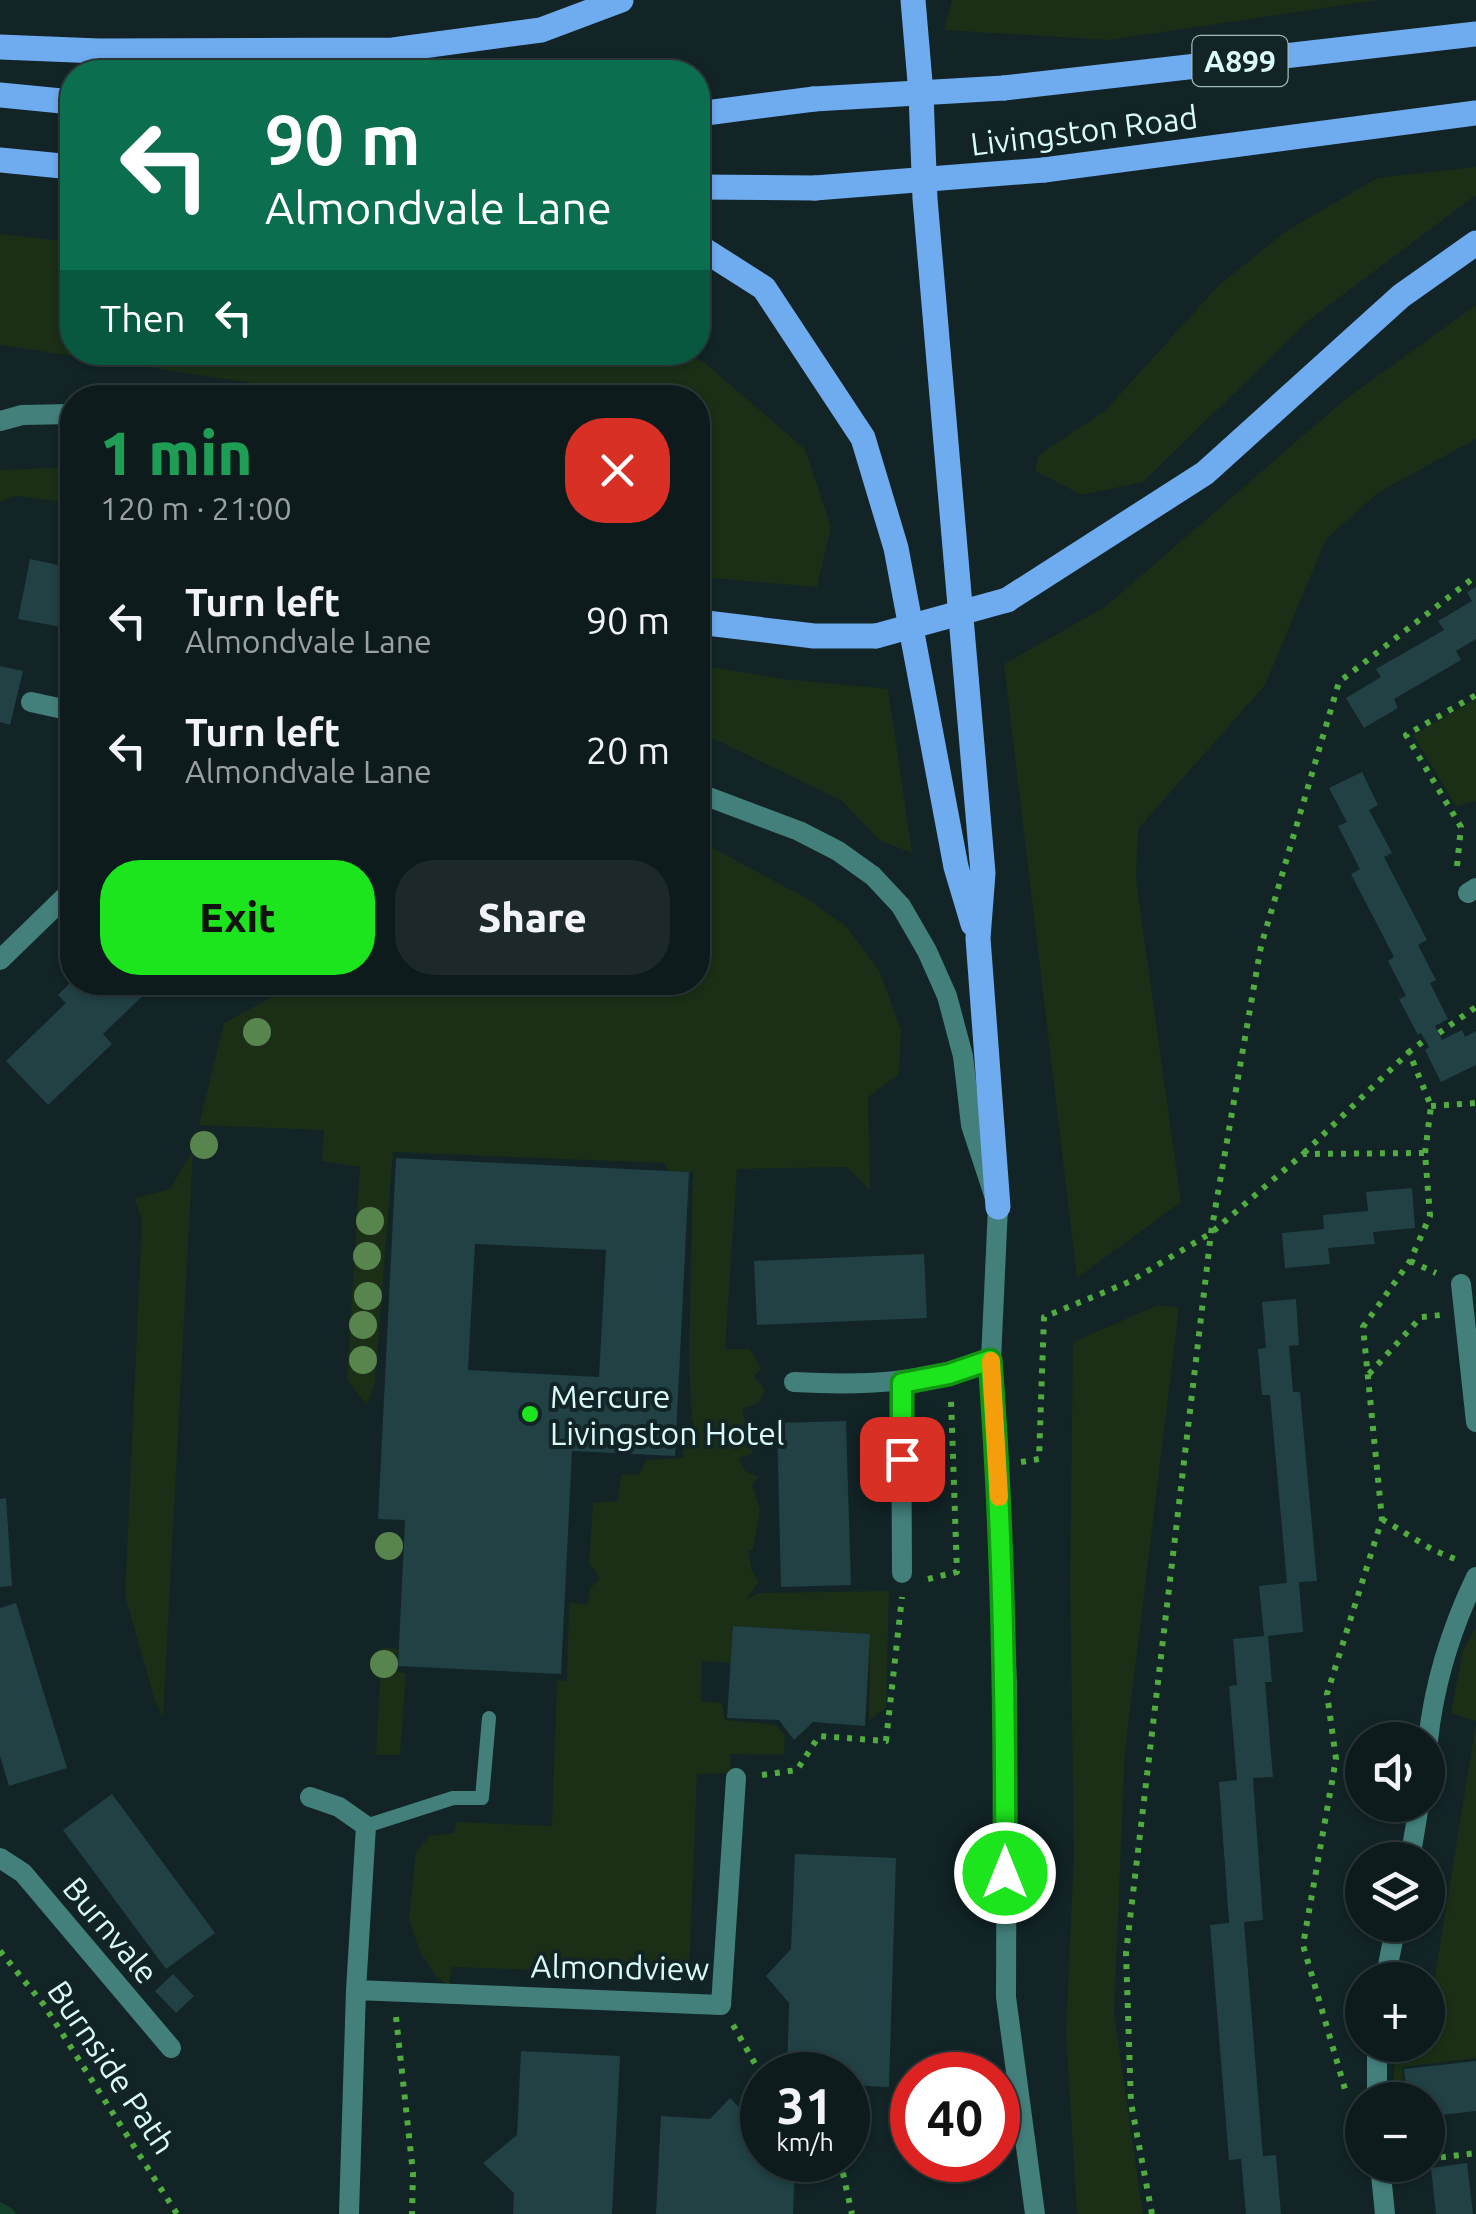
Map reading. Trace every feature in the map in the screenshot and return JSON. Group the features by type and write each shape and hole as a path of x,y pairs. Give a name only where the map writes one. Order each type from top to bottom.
{"main road":[{"path":"0,47 99,51 393,50 541,30 622,0"},
{"path":"912,0 921,94 924,199 982,873 978,938 998,1208"},
{"name":"Livingston Road","path":"710,112 814,98 1004,88 1476,34"},
{"path":"0,94 60,101"},
{"name":"Livingston Road","path":"710,187 815,188 1044,170 1476,112"},
{"path":"0,160 60,166"},
{"path":"710,623 814,636 876,636 1006,600 1204,473 1401,296 1476,243"},
{"path":"710,254 764,288 863,438 896,548 956,867 978,938"}],"street":[{"path":"0,421 60,414"},
{"path":"31,702 60,708"},
{"path":"710,797 799,830 838,852 873,876 901,906 947,996 962,1056 971,1125 998,1208 990,1360 1006,1685 1006,1997 1035,2214"},
{"path":"0,960 60,902"},
{"path":"1461,1284 1476,1422"},
{"path":"794,1382 902,1383 949,1374 990,1360"},
{"path":"902,1383 902,1573"},
{"path":"1431,1722 1437,1683 1469,1570"},
{"name":"Almondview","path":"356,1990 721,2004 736,1778"},
{"path":"310,1796 339,1807 366,1826 349,2214"},
{"name":"Burnvale","path":"0,1858 23,1873 171,2048"},
{"path":"1382,2182 1385,2214"}],"lane":[{"path":"366,1826 453,1798 482,1798 489,1718"}],"path":[{"path":"1152,2214 1131,2103 1126,1953 1211,1233 1261,946 1339,682 1476,576"},
{"path":"1472,890 1456,872 1461,827 1406,735 1476,695"},
{"path":"1438,1033 1476,1008"},
{"path":"955,1465 998,1466 1039,1459 1044,1317 1129,1282 1211,1233 1425,1040"},
{"path":"1345,2087 1303,1945 1336,1759 1327,1694 1382,1520 1363,1327 1410,1262 1430,1216 1425,1152 1430,1106 1409,1052"},
{"path":"1430,1106 1476,1104"},
{"path":"1303,1154 1425,1152"},
{"path":"1368,1375 1421,1317 1464,1312"},
{"path":"736,1778 797,1770 819,1736 886,1741 901,1597 912,1585 957,1572 949,1374"},
{"path":"1382,1520 1469,1570"},
{"name":"Burnside Path","path":"0,1951 44,2005 177,2214"},
{"path":"393,1991 413,2173 412,2214"},
{"path":"721,2004 748,2052"},
{"path":"1445,2158 1476,2153"},
{"path":"845,2182 852,2214"}],"green space":[{"path":"952,0 1377,0 1109,40 944,30"},
{"path":"1476,167 1476,195 1308,321 1143,482 1082,495 1035,471 1039,455 1105,411 1218,286 1285,232 1377,178"},
{"path":"0,234 60,241 60,354 0,345"},
{"path":"1476,305 1476,439 1379,492 1326,539 1265,685 1138,829 1136,880 1181,1202 1077,1278 1004,664 1105,607 1343,401"},
{"path":"133,365 707,365 805,449 831,527 817,587 710,578 710,385 253,383"},
{"path":"60,468 60,502 16,496 0,502 0,470"},
{"path":"710,667 888,689 912,853 879,840 842,801 710,737"},
{"path":"1476,699 1476,801 1456,806 1413,735"},
{"path":"710,846 806,898 847,927 880,972 901,1030 899,1074 868,1097 870,1190 846,1167 737,1169 725,1349 750,1349 761,1369 754,1376 765,1390 758,1403 742,1409 753,1453 739,1458 745,1471 759,1477 752,1485 760,1510 753,1550 748,1550 752,1571 759,1582 746,1600 759,1593 889,1591 886,1708 869,1720 870,1634 734,1626 731,1663 702,1661 701,1701 722,1703 725,1720 776,1725 785,1735 784,1755 730,1754 731,1773 697,1774 689,1975 452,1967 449,1986 436,1976 421,1954 409,1921 416,1851 430,1836 454,1833 457,1822 552,1826 557,1680 567,1681 569,1603 588,1604 590,1588 600,1579 589,1563 593,1503 618,1501 621,1474 639,1475 646,1460 683,1458 683,1434 701,1439 692,1420 689,1363 693,1170 676,1184 664,1163 393,1152 375,1382 367,1405 347,1380 360,1167 322,1161 324,1130 199,1125 224,1023 274,996 710,995"},
{"path":"193,1150 163,1717 125,1595 142,1221 135,1198 170,1189"},
{"path":"1158,1305 1179,1308 1125,1750 1114,2014 1143,2214 1077,2214 1066,2033 1074,1852 1070,1582 1073,1342"},
{"path":"1476,1628 1476,1721 1451,1713 1463,1650"},
{"path":"382,1647 398,1649 397,1672 406,1673 400,1755 376,1755"},
{"path":"1476,1724 1476,2058 1445,2062 1445,1962 1437,1962 1441,1942 1445,1942 1445,1915"},
{"path":"1394,2062 1443,2062 1402,2067 1404,2082 1394,2082"}],"building":[{"path":"30,559 60,565 60,627 18,619"},
{"path":"1476,587 1476,639 1456,651 1461,660 1394,699 1398,708 1364,728 1346,698 1381,677 1376,669 1444,630 1438,621 1472,601 1467,592"},
{"path":"0,666 23,671 10,725 0,722"},
{"path":"1362,772 1378,805 1369,810 1392,853 1384,857 1427,940 1418,945 1436,980 1430,983 1448,1019 1435,1026 1442,1040 1462,1030 1465,1037 1476,1031 1476,1065 1441,1082 1425,1050 1429,1047 1399,999 1406,996 1388,961 1394,957 1351,874 1360,869 1338,826 1347,822 1329,788"},
{"path":"58,995 144,995 103,1034 112,1044 48,1105 6,1061 66,1003"},
{"name":"Mercure Livingston Hotel","path":"396,1158 689,1172 675,1456 572,1451 561,1674 398,1666 405,1520 378,1519","holes":["475,1244 606,1250 599,1377 468,1370"]},
{"path":"1412,1188 1415,1228 1373,1232 1375,1244 1328,1248 1330,1264 1285,1268 1282,1233 1324,1229 1323,1215 1368,1211 1366,1192"},
{"path":"924,1254 927,1318 757,1325 754,1261"},
{"path":"1296,1299 1299,1345 1289,1346 1293,1392 1300,1392 1317,1581 1299,1582 1303,1632 1268,1636 1272,1682 1265,1682 1273,1777 1253,1778 1263,1920 1244,1922 1263,2156 1276,2155 1281,2214 1246,2214 1241,2159 1229,2160 1210,1925 1229,1923 1219,1782 1237,1780 1229,1686 1237,1685 1233,1639 1264,1636 1259,1586 1287,1583 1270,1395 1262,1395 1258,1349 1266,1348 1262,1302"},
{"path":"846,1421 851,1585 781,1587 777,1423"},
{"path":"6,1498 12,1586 0,1587 0,1499"},
{"path":"16,1603 67,1768 9,1786 0,1756 0,1608"},
{"path":"733,1626 870,1634 865,1726 813,1722 794,1740 779,1720 727,1718"},
{"path":"112,1794 215,1933 166,1969 63,1830"},
{"path":"795,1854 896,1858 889,2087 870,2086 870,2052 788,2052 789,2003 766,1976 791,1949"},
{"path":"173,1974 194,1996 176,2013 155,1991"},
{"path":"521,2051 620,2056 612,2214 513,2214 514,2193 483,2163 517,2135"},
{"path":"1476,2061 1476,2111 1445,2115 1445,2082 1405,2082 1404,2069"},
{"path":"730,2098 740,2108 740,2182 794,2182 793,2214 656,2214 661,2116 710,2119"},
{"path":"1467,2163 1473,2214 1436,2214 1433,2182 1445,2182 1445,2166"}],"waterway":[{"path":"0,2208 10,2214"}],"slow traffic":[{"path":"991,1361 999,1497"}],"place":[{"name":"Mercure Livingston Hotel","path":"530,1414"}],"route":[{"path":"902,1459 902,1383 949,1374 990,1360 1006,1685 1005,1873"}]}
